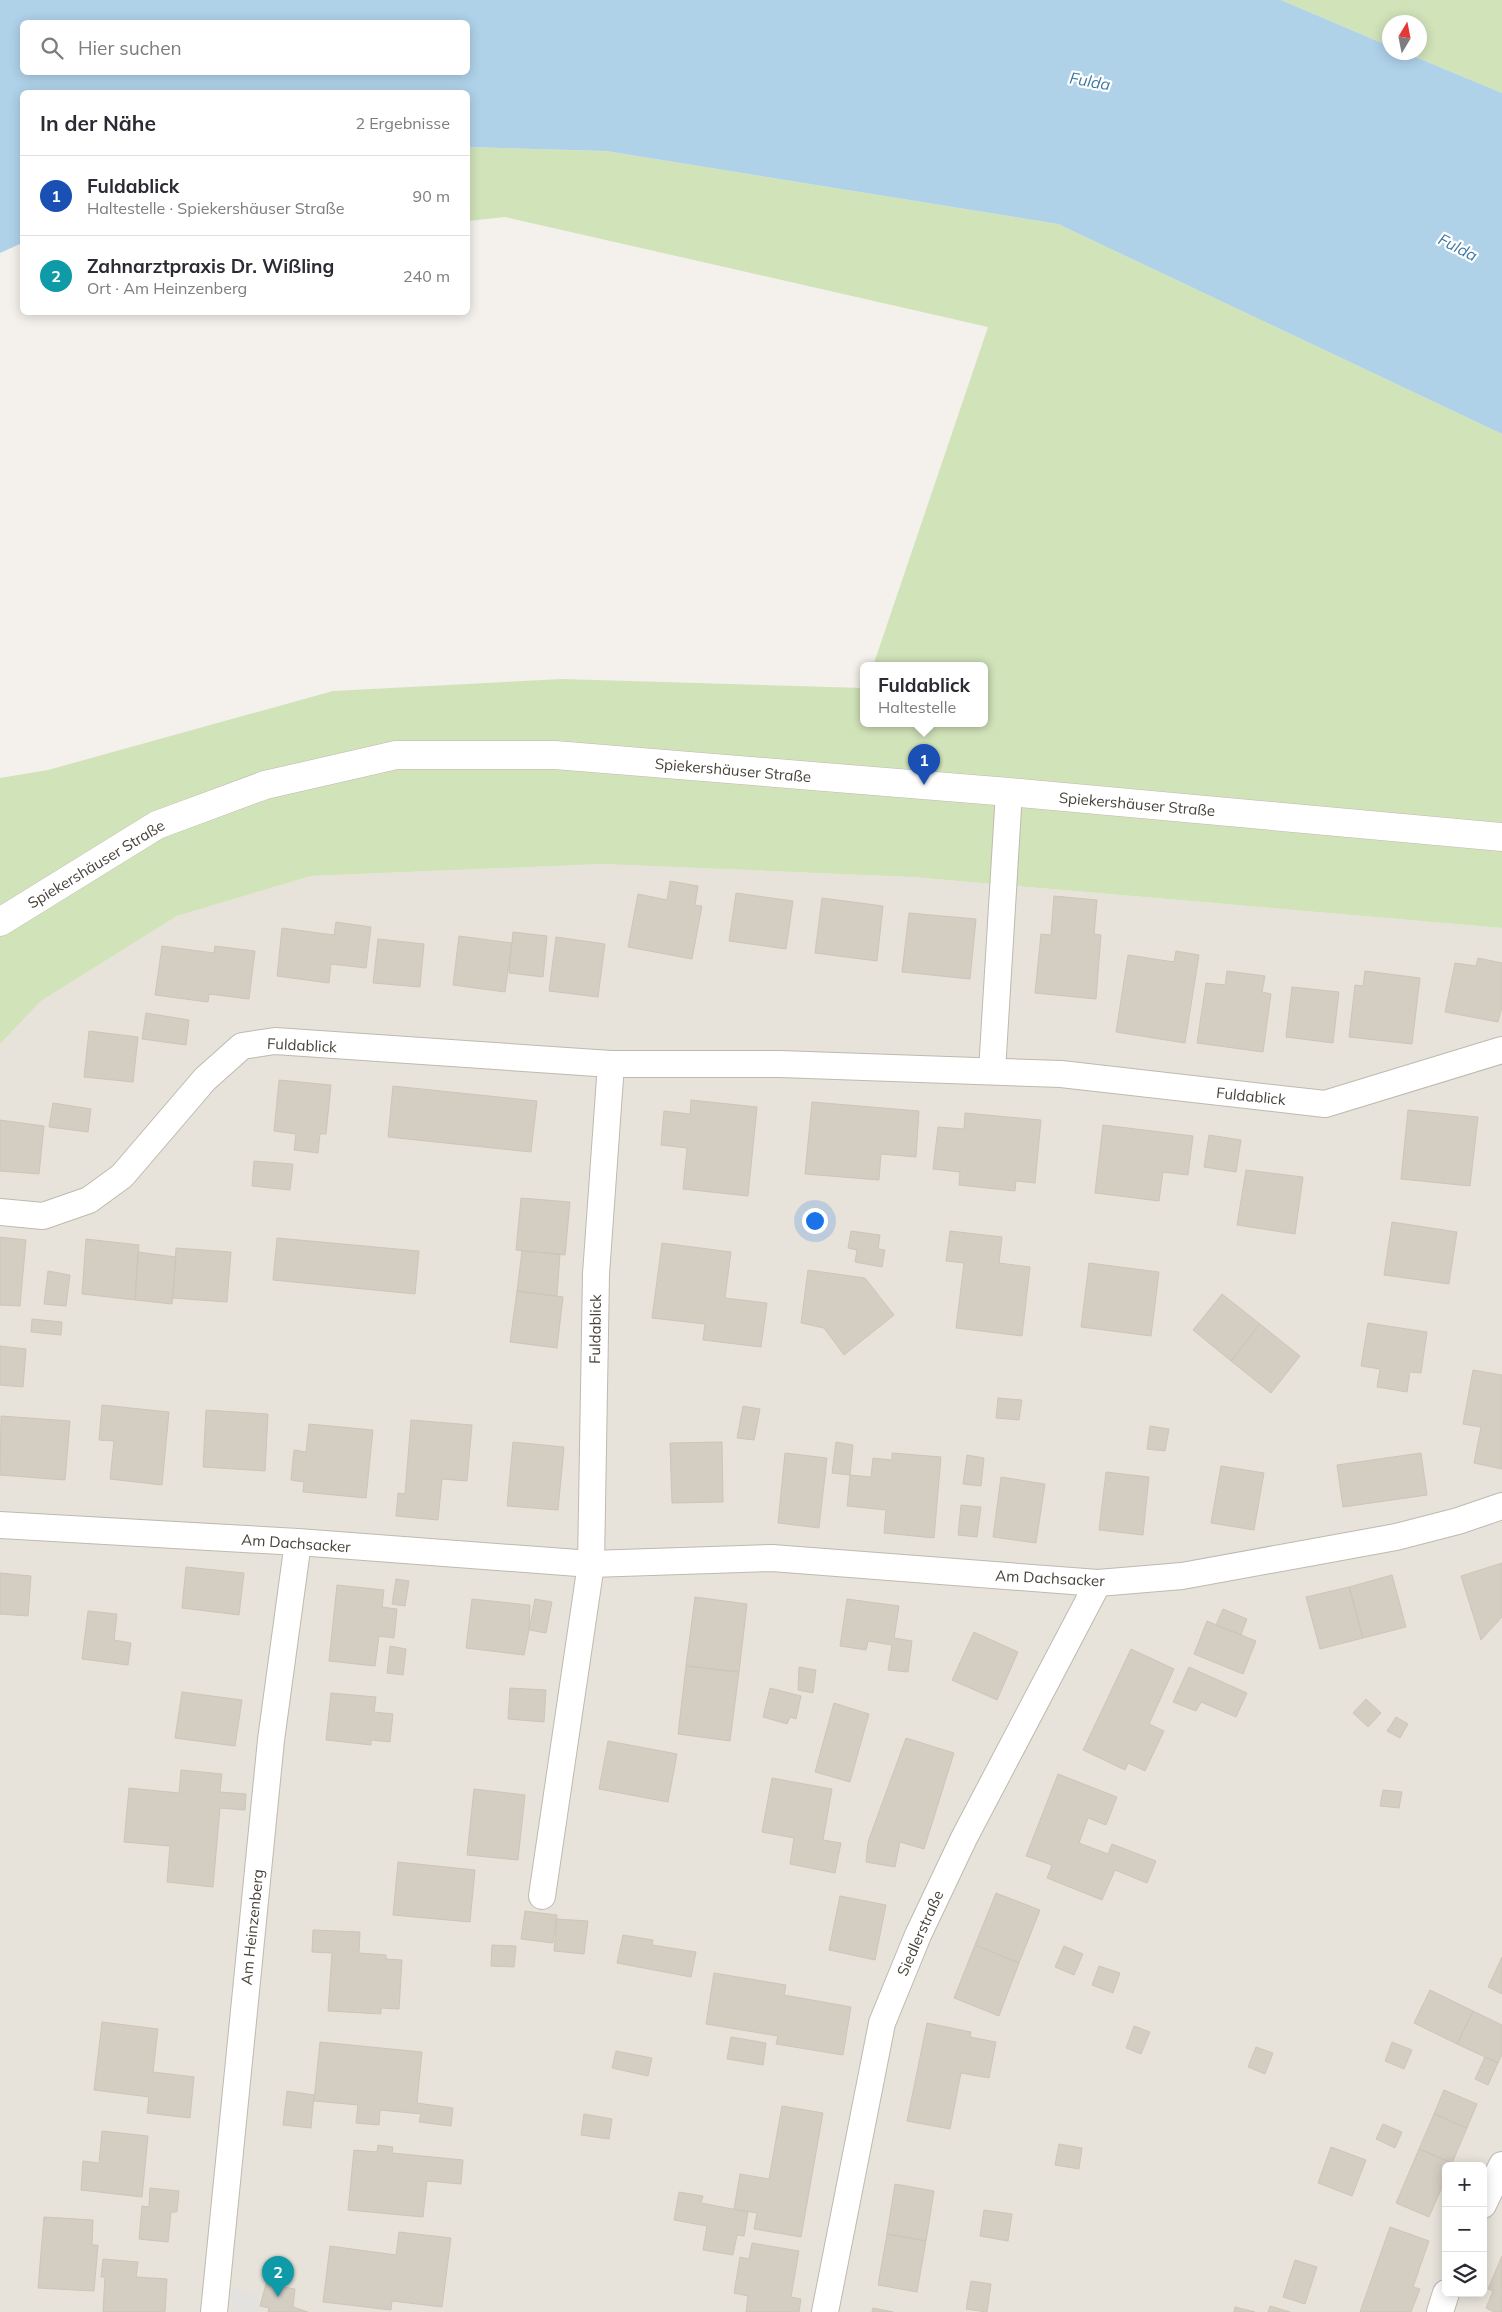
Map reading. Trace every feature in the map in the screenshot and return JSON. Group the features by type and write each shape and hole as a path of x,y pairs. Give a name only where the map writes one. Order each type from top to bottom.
{"street":[{"name":"Spiekershäuser Straße","path":"0,922 157,825 265,785 396,755 555,755 1009,792 1502,837"},
{"path":"992,1071 1009,792"},
{"name":"Fuldablick","path":"0,1212 42,1216 88,1200 122,1176 205,1079 242,1046 275,1041 611,1064 780,1064 1060,1074 1325,1104 1502,1050"},
{"name":"Fuldablick","path":"591,1564 596,1274 611,1064"},
{"name":"Am Dachsacker","path":"0,1525 298,1542 591,1564 772,1558 1098,1583 1182,1576 1396,1537 1458,1521 1502,1506"},
{"name":"Am Heinzenberg","path":"214,2312 272,1740 298,1542"},
{"path":"542,1896 591,1564"},
{"name":"Siedlerstraße","path":"825,2312 882,2023 918,1935 964,1838 1098,1583"},
{"path":"1487,2197 1502,2165"},
{"path":"1440,2312 1445,2297"}],"shaded area":[{"path":"602,864 912,877 1502,928 1502,2312 0,2312 0,1044 41,1001 177,916 311,876"},
{"path":"232,2287 259,2295 258,2312 231,2312"}],"green space":[{"path":"1281,0 1502,0 1502,93 1423,60 1427,60 1427,15 1382,15 1382,43"},
{"path":"470,147 606,151 1058,224 1502,434 1502,928 912,877 602,864 311,876 177,916 41,1001 0,1044 0,778 48,770 333,691 562,679 860,688 860,727 988,727 988,662 874,662 988,327 505,217 470,221"}],"water":[{"name":"Fulda","path":"0,0 1281,0 1382,43 1382,60 1423,60 1502,93 1502,434 1058,224 606,151 470,147 470,90 20,90 20,244 0,253"}],"building":[{"path":"670,881 698,886 695,905 702,906 692,959 628,947 638,894 667,900"},
{"path":"736,893 793,901 786,949 729,941"},
{"path":"1054,896 1097,900 1094,934 1101,935 1096,999 1035,993 1041,934 1051,935"},
{"path":"822,898 883,906 877,961 815,953"},
{"path":"909,913 976,919 970,979 902,972"},
{"path":"336,922 371,927 366,968 331,964 329,983 277,976 282,928 334,935"},
{"path":"513,932 547,936 543,977 509,973"},
{"path":"459,936 512,943 505,992 453,985"},
{"path":"556,937 605,944 598,997 549,991"},
{"path":"378,939 424,944 420,987 373,983"},
{"path":"162,946 214,953 215,946 255,951 249,999 209,994 208,1002 155,995"},
{"path":"1176,951 1199,955 1185,1043 1116,1032 1128,955 1174,962"},
{"path":"1478,958 1502,963 1502,1007 1498,1022 1445,1012 1455,963 1476,966"},
{"path":"1227,971 1265,976 1262,992 1271,994 1263,1052 1197,1043 1206,983 1225,985"},
{"path":"1365,971 1420,978 1412,1044 1349,1037 1355,985 1363,986"},
{"path":"1292,987 1339,992 1333,1043 1286,1037"},
{"path":"146,1013 189,1020 186,1045 142,1039"},
{"path":"89,1031 138,1037 133,1082 84,1077"},
{"path":"279,1080 331,1085 326,1134 320,1134 318,1153 294,1150 296,1134 274,1131"},
{"path":"393,1086 537,1101 531,1152 388,1137"},
{"path":"691,1100 757,1107 748,1196 683,1189 687,1148 661,1145 664,1111 690,1114"},
{"path":"812,1102 919,1111 916,1157 881,1154 879,1180 805,1174"},
{"path":"53,1103 91,1109 88,1132 49,1127"},
{"path":"1408,1110 1478,1117 1470,1186 1401,1179"},
{"path":"965,1113 1041,1120 1035,1183 1016,1181 1015,1191 959,1185 960,1172 933,1169 938,1127 964,1129"},
{"path":"0,1120 44,1126 39,1174 0,1171"},
{"path":"1103,1125 1193,1136 1188,1175 1163,1172 1159,1201 1095,1193"},
{"path":"1209,1135 1241,1140 1236,1172 1204,1167"},
{"path":"254,1161 293,1164 290,1190 252,1186"},
{"path":"1246,1170 1303,1177 1295,1234 1237,1225"},
{"path":"521,1198 570,1202 565,1255 516,1250"},
{"path":"1392,1222 1457,1232 1449,1284 1384,1275"},
{"path":"851,1231 880,1235 878,1249 885,1250 882,1267 855,1262 857,1250 848,1248"},
{"path":"950,1231 1002,1237 999,1263 1030,1267 1022,1336 956,1328 964,1263 946,1261"},
{"path":"0,1237 26,1240 20,1306 0,1305"},
{"path":"277,1238 419,1251 415,1294 273,1280"},
{"path":"86,1239 139,1245 135,1300 82,1294"},
{"path":"662,1243 731,1252 725,1298 767,1303 761,1347 703,1340 705,1324 652,1318"},
{"path":"176,1248 231,1252 227,1302 173,1298"},
{"path":"522,1251 560,1254 557,1296 517,1291"},
{"path":"138,1252 176,1257 172,1304 135,1300"},
{"path":"1089,1263 1159,1272 1151,1336 1081,1327"},
{"path":"808,1270 865,1278 894,1315 844,1355 824,1328 801,1323"},
{"path":"48,1271 70,1275 66,1306 44,1304"},
{"path":"517,1291 563,1297 557,1348 510,1342"},
{"path":"1222,1294 1260,1324 1231,1361 1193,1330"},
{"path":"32,1319 62,1322 61,1335 31,1332"},
{"path":"1368,1323 1427,1332 1421,1373 1410,1372 1407,1392 1377,1387 1380,1369 1361,1366"},
{"path":"1260,1324 1300,1356 1271,1393 1231,1361"},
{"path":"0,1346 26,1349 23,1387 0,1385"},
{"path":"1473,1370 1502,1375 1502,1469 1474,1463 1481,1427 1463,1424"},
{"path":"998,1398 1022,1400 1019,1420 996,1418"},
{"path":"102,1405 169,1412 162,1485 110,1479 114,1441 99,1440"},
{"path":"743,1406 760,1409 754,1440 737,1438"},
{"path":"206,1410 268,1414 265,1471 203,1467"},
{"path":"1,1416 70,1421 65,1480 0,1475"},
{"path":"411,1420 472,1425 467,1481 442,1479 438,1520 396,1516 398,1493 405,1494"},
{"path":"309,1424 373,1430 366,1498 303,1492 304,1482 291,1480 294,1450 306,1452"},
{"path":"1150,1426 1169,1429 1165,1451 1147,1449"},
{"path":"513,1442 564,1447 558,1510 507,1506"},
{"path":"722,1442 723,1502 672,1503 670,1443"},
{"path":"836,1442 853,1445 850,1475 832,1473"},
{"path":"785,1453 827,1458 819,1528 778,1523"},
{"path":"892,1453 941,1457 934,1538 884,1533 886,1510 847,1506 850,1475 871,1477 873,1458 892,1460"},
{"path":"1421,1453 1427,1495 1343,1507 1337,1465"},
{"path":"967,1455 984,1458 981,1486 963,1484"},
{"path":"1221,1466 1264,1473 1254,1530 1211,1523"},
{"path":"1106,1472 1149,1477 1143,1535 1099,1530"},
{"path":"1001,1477 1045,1484 1036,1543 993,1537"},
{"path":"961,1505 981,1507 977,1537 958,1535"},
{"path":"1502,1563 1502,1617 1481,1640 1461,1576"},
{"path":"186,1567 244,1573 239,1615 182,1608"},
{"path":"0,1573 31,1576 28,1616 0,1614"},
{"path":"1392,1575 1406,1627 1363,1638 1349,1587"},
{"path":"396,1579 409,1581 405,1606 392,1604"},
{"path":"337,1585 384,1590 382,1607 397,1609 394,1638 379,1636 375,1666 329,1661"},
{"path":"1349,1587 1363,1638 1320,1649 1306,1597"},
{"path":"695,1597 747,1604 739,1672 686,1666"},
{"path":"472,1599 530,1605 529,1630 524,1655 466,1648"},
{"path":"535,1599 552,1602 546,1633 529,1630"},
{"path":"847,1599 899,1606 894,1638 912,1641 908,1672 888,1670 892,1645 868,1641 866,1650 840,1646"},
{"path":"1223,1609 1247,1619 1241,1635 1216,1625"},
{"path":"88,1611 117,1614 114,1640 131,1643 128,1665 82,1659"},
{"path":"1207,1621 1256,1641 1243,1674 1194,1654"},
{"path":"974,1632 1018,1652 997,1700 952,1680"},
{"path":"390,1646 406,1649 403,1675 387,1673"},
{"path":"1131,1649 1174,1669 1149,1724 1164,1731 1145,1771 1128,1763 1125,1770 1083,1750"},
{"path":"686,1666 739,1672 730,1741 678,1734"},
{"path":"799,1667 816,1670 813,1693 798,1690"},
{"path":"1189,1667 1247,1693 1236,1717 1201,1702 1196,1711 1173,1702"},
{"path":"510,1688 546,1690 544,1722 508,1719"},
{"path":"770,1688 801,1696 796,1719 790,1717 787,1724 763,1717"},
{"path":"182,1692 242,1700 235,1746 175,1738"},
{"path":"331,1693 376,1697 374,1712 393,1714 390,1742 371,1740 371,1745 326,1740"},
{"path":"1366,1699 1381,1713 1368,1727 1353,1713"},
{"path":"834,1703 869,1714 850,1782 815,1772"},
{"path":"1396,1717 1408,1724 1400,1738 1387,1731"},
{"path":"906,1738 954,1753 924,1849 900,1842 895,1867 866,1862 868,1842"},
{"path":"608,1741 677,1754 668,1802 599,1789"},
{"path":"181,1770 222,1774 220,1792 246,1794 245,1810 220,1808 213,1887 167,1882 170,1846 124,1842 129,1788 179,1793"},
{"path":"1058,1774 1117,1797 1106,1825 1088,1818 1079,1843 1108,1854 1112,1844 1156,1861 1147,1883 1115,1870 1102,1900 1047,1878 1052,1865 1026,1856"},
{"path":"772,1778 832,1789 823,1840 841,1843 835,1873 790,1864 794,1838 762,1832"},
{"path":"474,1789 525,1795 518,1860 467,1855"},
{"path":"1383,1790 1402,1792 1399,1808 1380,1806"},
{"path":"398,1862 475,1870 470,1922 393,1915"},
{"path":"996,1893 1040,1910 1019,1963 975,1945"},
{"path":"840,1896 886,1905 875,1960 829,1950"},
{"path":"525,1911 557,1915 553,1943 521,1939"},
{"path":"557,1919 588,1921 584,1954 554,1951"},
{"path":"313,1930 360,1932 359,1953 386,1955 386,1959 402,1960 399,2009 381,2008 381,2014 328,2011 332,1953 312,1952"},
{"path":"623,1935 653,1940 652,1945 696,1952 691,1977 617,1963"},
{"path":"492,1945 516,1946 514,1967 491,1966"},
{"path":"975,1945 1019,1963 999,2016 954,1998"},
{"path":"1064,1946 1083,1954 1074,1975 1055,1967"},
{"path":"1502,1957 1502,1994 1488,1987"},
{"path":"1099,1966 1120,1973 1113,1993 1092,1985"},
{"path":"714,1973 786,1985 784,1995 851,2007 843,2055 776,2044 778,2036 706,2024"},
{"path":"1430,1990 1473,2011 1457,2044 1414,2023"},
{"path":"1473,2011 1502,2025 1502,2055 1498,2063 1457,2044"},
{"path":"102,2022 158,2029 153,2072 194,2077 190,2118 147,2113 149,2097 94,2090"},
{"path":"927,2023 971,2032 970,2037 996,2042 989,2078 961,2073 950,2129 907,2121"},
{"path":"1134,2026 1150,2032 1141,2054 1126,2048"},
{"path":"731,2037 766,2043 763,2065 727,2059"},
{"path":"320,2042 422,2052 417,2103 453,2108 451,2126 419,2122 421,2114 380,2110 379,2125 356,2123 358,2105 314,2101"},
{"path":"1392,2042 1412,2050 1404,2069 1385,2061"},
{"path":"1256,2047 1273,2053 1265,2074 1248,2067"},
{"path":"616,2051 652,2058 648,2076 612,2068"},
{"path":"1485,2057 1498,2063 1488,2085 1475,2079"},
{"path":"1444,2090 1477,2104 1467,2128 1434,2114"},
{"path":"287,2091 314,2095 311,2128 283,2125"},
{"path":"782,2106 823,2113 801,2237 754,2229 757,2213 734,2209 740,2174 769,2179"},
{"path":"584,2114 612,2119 609,2139 581,2135"},
{"path":"1434,2114 1467,2128 1452,2162 1419,2149"},
{"path":"1383,2124 1402,2132 1395,2148 1376,2139"},
{"path":"102,2131 148,2136 142,2197 81,2190 83,2161 99,2163"},
{"path":"1059,2144 1082,2148 1079,2169 1055,2165"},
{"path":"378,2145 393,2147 392,2153 463,2160 461,2184 427,2181 423,2217 348,2210 354,2150 377,2152"},
{"path":"1331,2147 1366,2160 1352,2196 1318,2183"},
{"path":"1419,2149 1450,2162 1442,2162 1442,2187 1429,2217 1396,2203"},
{"path":"895,2184 934,2191 926,2241 887,2234"},
{"path":"150,2188 179,2191 177,2212 171,2212 168,2242 139,2239 142,2206 149,2207"},
{"path":"679,2192 703,2196 701,2203 748,2212 744,2236 737,2235 733,2255 703,2250 707,2226 674,2220"},
{"path":"984,2210 1012,2214 1008,2241 980,2236"},
{"path":"44,2217 93,2220 92,2245 98,2245 94,2291 38,2288"},
{"path":"1390,2227 1429,2241 1413,2287 1420,2289 1411,2312 1360,2312"},
{"path":"399,2232 451,2238 442,2307 392,2301 391,2310 323,2302 330,2246 396,2255"},
{"path":"887,2234 926,2241 917,2292 878,2285"},
{"path":"752,2243 799,2251 791,2297 801,2299 799,2312 746,2312 748,2296 734,2293 740,2257 749,2259"},
{"path":"1502,2256 1502,2312 1494,2312 1486,2308 1493,2291 1488,2289"},
{"path":"103,2259 138,2262 136,2277 167,2279 165,2312 103,2312 105,2277 101,2277"},
{"path":"1295,2260 1317,2267 1305,2304 1283,2297"},
{"path":"971,2281 991,2284 987,2312 966,2309"},
{"path":"266,2284 295,2289 293,2307 308,2312 268,2312 269,2308 260,2306"},
{"path":"1270,2306 1290,2312 1268,2312"},
{"path":"1235,2307 1255,2312 1234,2312"},
{"path":"873,2308 893,2312 872,2312"}],"place":[{"name":"Fuldablick","path":"924,785"},
{"name":"Zahnarztpraxis Dr. Wißling","path":"278,2297"}]}
